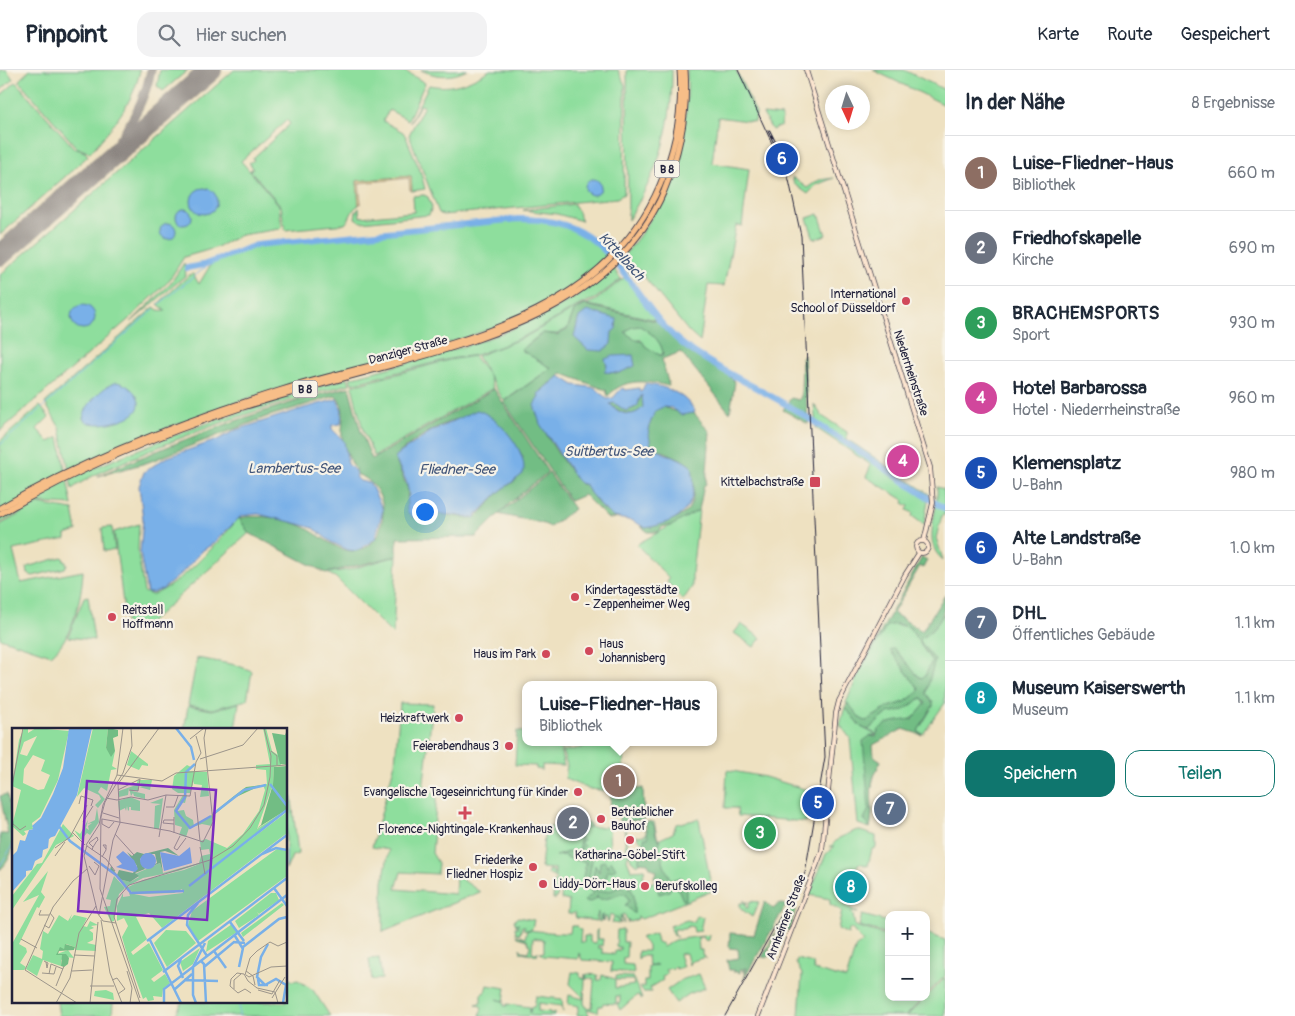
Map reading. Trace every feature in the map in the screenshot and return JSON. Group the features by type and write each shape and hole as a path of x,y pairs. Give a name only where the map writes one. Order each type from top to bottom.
{"highway":[{"name":"Danziger Straße","path":"616,256 645,215 665,174 677,129 680,107 680,70"},
{"name":"Danziger Straße","path":"0,514 79,473 196,424 286,394 454,348 515,326 568,298 607,265 650,218 670,175 682,130 685,108 685,70"},
{"name":"Danziger Straße","path":"0,508 78,468 194,420 284,389 453,343 521,318 566,294 607,265"}],"main road":[{"name":"Niederrheinstraße","path":"806,70 908,391 930,467 933,496 932,509 924,541"},
{"name":"Niederrheinstraße","path":"919,553 916,545 920,541 924,541"},
{"name":"Niederrheinstraße","path":"825,824 836,713 839,701 905,575 919,553 927,551 929,547 924,541"},
{"name":"Arnheimer Straße","path":"758,1016 822,851 825,824"}],"green space":[{"path":"0,70 7,70 13,79 0,91"},
{"path":"30,70 140,70 133,93 121,114 90,153 76,147 20,82 20,79"},
{"path":"160,70 188,70 163,91 157,86"},
{"path":"234,70 403,70 425,83 408,120 389,110 383,121 403,132 421,173 425,189 412,191 411,176 357,181 359,205 354,209 345,224 285,230 281,206 250,170 253,168 249,163 290,124 287,120 241,161 279,205 282,227 280,229 241,235 215,248 184,257 168,282 129,319 0,431 0,275"},
{"path":"421,70 467,70 444,76"},
{"path":"490,70 618,70 625,85 624,194 617,198 443,215 439,213 409,135 424,106 420,105 410,122 429,85 453,86"},
{"path":"627,70 672,70 669,114 661,150 648,185 628,220"},
{"path":"687,70 736,70 756,113 755,122 718,117 712,163 749,169 742,226 736,225 724,286 708,285 700,342 689,332 638,269 630,273 624,263 619,261 651,218 673,173 685,124"},
{"path":"873,70 904,70 945,90 945,105"},
{"path":"16,82 74,148 85,152 88,156 0,235 0,96"},
{"path":"763,114 782,116 781,126 772,130"},
{"path":"792,177 807,188 819,180 834,178 816,185 808,194 794,184"},
{"path":"424,195 428,197 432,207 429,215 361,222 355,218 359,208 360,217 414,212 413,196"},
{"path":"574,204 582,221 557,214 523,210"},
{"path":"819,214 826,235 814,239 807,218"},
{"path":"540,220 577,232 601,249 608,257 577,284 540,307 499,325 456,340 284,387 229,405 175,425 69,470 60,428 45,403 154,307 158,310 166,311 158,304 189,275 193,274 199,284 211,264 255,247"},
{"path":"184,263 186,275 131,322 170,284"},
{"path":"613,268 621,279 595,299 583,303 525,336 476,355 449,359 352,384 350,378 455,349 522,325 554,309 584,290"},
{"path":"625,277 661,321 586,304 595,301"},
{"path":"583,305 574,311 567,329 557,334 542,333 521,350 551,368 504,401 477,356 525,337"},
{"path":"585,305 661,322 686,348 725,372 735,382 730,413 681,352 662,359 669,386 644,382 629,383 621,386 608,396 606,390 561,373 560,376 542,390 537,402 538,413 542,425 555,449 576,479 581,484 586,485 604,510 620,518 608,519 584,495 570,501 504,402 551,368 521,350 543,333 557,335 567,330 574,311","holes":["589,312 613,331 587,348 574,337 579,317","640,326 652,335 659,342 663,355 661,356 645,346 643,342 634,339 625,332 632,327","633,355 628,368 619,373 606,372 608,360"]},
{"path":"640,326 659,342 663,355 654,352 645,346 641,340 634,339 625,332 632,327"},
{"path":"804,355 808,424 783,410 791,398 799,400 801,396 802,358"},
{"path":"474,356 489,376 493,388 374,456 363,430 352,386 449,360"},
{"path":"348,378 350,384 240,416 186,436 102,472 72,489 70,479 139,449 242,411"},
{"path":"349,387 361,432 372,459 494,389 548,472 511,502 476,537 397,538 397,556 326,573 249,533 239,518 263,517 289,521 304,527 332,544 350,551 368,546 378,536 383,507 376,489 368,480 358,475 346,452 342,437 343,410 335,396 266,417 146,463 98,476 222,426 317,395","holes":["485,414 512,439 523,457 516,480 499,492 478,516 470,518 431,513 415,518 410,515 407,506 408,489 395,459 406,447 450,421 462,417"]},
{"path":"642,395 644,407 635,413 622,412 610,404 614,403 626,411 637,406"},
{"path":"814,404 822,416 847,432 847,439 929,494 924,525 912,516 913,513 907,510 909,506 903,503 904,500 866,477 871,465 816,428"},
{"path":"40,406 49,417 37,429 49,442 59,437 72,505 37,503 0,523 0,441"},
{"path":"662,407 684,414 694,413 710,432 706,484 704,485 699,510 673,525 662,527 659,532 648,532 640,526 652,527 686,512 692,502 694,489 691,470 685,462 649,444 648,429 655,411"},
{"path":"549,473 574,509 550,527 499,514"},
{"path":"937,487 944,489 945,515 942,515 936,538 943,560 933,545 932,536"},
{"path":"38,504 73,510 77,531 66,535 66,539 13,550 21,583 83,571 81,592 71,628 59,648 51,655 0,638 0,525"},
{"path":"699,510 692,587 683,600 667,582 669,578 637,545"},
{"path":"239,518 249,533 143,629 126,627 114,532 139,524 138,552 144,592 152,595 163,590 187,573"},
{"path":"112,527 115,550 104,551 102,528"},
{"path":"397,556 393,635 335,577 327,573 348,570"},
{"path":"62,557 67,564 65,568 33,576 28,574 27,567"},
{"path":"922,557 927,560 923,568 920,566 893,613 922,631 945,595 942,616 936,626 919,640 935,660 926,693 933,706 918,731 922,735 903,729 873,745 874,756 881,761 873,780 870,828 864,819 869,809 863,741 870,736 876,737 885,725 896,721 913,719 926,703 921,698 904,710 888,713 868,730 861,727 845,707 848,703 861,719 866,721 889,707 905,702 918,692 919,689 890,650 894,648 918,676 921,678 925,676 932,661 909,627 896,624 887,626 861,668"},
{"path":"88,596 94,640 68,637 84,597"},
{"path":"945,613 945,703 923,734 918,731 933,706 926,693 930,671 935,662 919,640 930,632"},
{"path":"741,624 761,638 754,647 734,633"},
{"path":"891,624 909,627 932,662 925,676 921,678 890,650 919,689 918,692 905,702 889,707 866,721 861,719 846,703 861,668 887,626"},
{"path":"197,658 236,665 252,671 247,700 212,709 188,705"},
{"path":"921,698 926,705 914,717 886,727 876,734 868,730 888,713 904,710"},
{"path":"239,703 235,728 184,728 188,706 212,710"},
{"path":"400,703 433,704 423,790 437,793 432,853 438,863 437,874 401,872 396,889 455,894 456,875 480,892 383,932 383,882 389,850 372,847 395,763"},
{"path":"845,707 861,727 876,735 870,736 871,754 881,761 873,780 870,828 858,824 850,738 840,725"},
{"path":"517,731 522,732 522,746 567,746 568,748 560,749 564,766 542,765 542,770 536,769 536,766 515,765"},
{"path":"589,746 631,746 631,749 624,750 623,770 613,770 612,791 589,789 565,779 567,765 562,751"},
{"path":"288,764 298,854 292,856 288,865"},
{"path":"727,770 765,777 814,792 806,822 738,816 737,808 725,808"},
{"path":"643,788 644,819 619,822 619,809 610,809 611,793"},
{"path":"7,794 12,819 12,848 7,862 0,870 0,834 8,834 0,796"},
{"path":"699,819 712,891 641,919 638,916 638,919 630,922 628,919 628,923 625,915 622,914 624,924 620,915 621,924 616,916 619,924 612,923 614,916 610,914 608,923 606,916 603,922 603,914 602,922 601,915 600,922 598,921 598,912 596,921 576,918 574,912 568,914 569,901 561,899 562,890 559,891 556,899 553,899 554,883 557,879 548,874 548,870 553,871 555,876 555,869 541,868 545,827 609,827 610,853 626,852 624,825 631,824 626,826 628,849 637,849 638,854 643,853 643,843 636,836 646,835 646,822 654,822 658,840 673,833 676,824","holes":["629,852 631,860 637,865 655,853 660,878 647,885 643,875 645,869 631,870 627,859"]},
{"path":"649,821 654,825 656,836 660,841 661,855 671,880 681,877 686,887 686,900 683,900 675,882 669,891 659,894 654,876 657,871 650,867 648,863 639,862 639,854 647,851 644,849 644,838 648,838 646,824"},
{"path":"584,823 589,823 591,826 583,830 580,837 583,841 580,842 584,846 581,850 593,855 588,883 583,877 586,862 570,859 564,855 556,856 570,851 580,853 578,830"},
{"path":"857,830 876,836 876,848 872,849 868,866 859,863 839,894 840,902 858,913 850,912 853,915 855,926 885,935 885,1001 920,1001 906,1016 799,1016 802,974 796,963 797,959 813,963 814,970 846,979 856,946 863,942 852,929 849,929 848,934 838,929 842,911 830,904 830,899 809,895 826,854 835,846 830,847 839,838"},
{"path":"611,860 616,868 612,871 608,870 605,884 601,886 599,884 596,892 612,890 621,886 628,889 630,886 634,895 634,914 625,905 629,901 626,894 602,899 598,899 597,896 596,899 590,902 584,901 593,893 590,891 595,865 599,872 600,862 605,861 608,867"},
{"path":"744,900 745,904 747,901 746,908 748,908 750,901 759,902 752,917 740,908 740,903 743,903"},
{"path":"765,901 773,909 780,903 786,905 744,979 747,968 744,968 744,973 742,969 740,969 740,973 736,971 734,973 734,970 729,970 727,960 739,958 738,949 729,948 730,933 754,935"},
{"path":"790,907 796,908 789,931 784,929 783,926 779,927 768,952 771,955 767,958 762,957"},
{"path":"696,915 703,917 700,931 694,932 693,927 689,926 684,929 674,929 675,936 677,937 674,936 670,926 687,920 694,922"},
{"path":"862,915 885,921 885,933 859,926"},
{"path":"518,917 534,920 532,929 523,929 525,926 522,926 520,934 516,933 515,927 519,927 515,924 519,924 515,923 514,920"},
{"path":"571,926 577,926 581,930 580,942 584,942 584,936 590,936 590,942 596,943 596,931 598,929 598,939 603,939 602,946 598,945 598,948 602,948 602,953 615,954 615,951 620,950 620,947 616,947 617,930 623,929 623,942 627,942 626,957 623,958 623,964 633,965 634,973 611,971 612,962 582,960 579,953 578,959 543,956 540,953 544,952 544,940 533,938 532,952 537,953 538,951 537,955 521,953 520,948 522,951 528,952 530,946 527,940 516,935 525,938 527,930 570,933"},
{"path":"655,933 657,942 662,944 663,947 674,940 710,935 709,940 706,941 703,937 698,937 699,950 702,950 702,955 705,957 690,962 689,965 686,953 679,954 683,967 676,969 675,966 672,970 670,968 665,970 667,973 662,977 663,980 650,988 652,992 643,992 640,987 644,987 644,981 648,981 648,966 657,965 649,965 648,956 640,956 638,960 638,951 648,951 648,946 640,938"},
{"path":"930,934 945,940 945,976 930,991"},
{"path":"379,958 382,979 372,980 369,959"},
{"path":"572,972 580,973 580,977 585,979 585,974 586,979 587,974 598,975 597,980 601,980 602,975 615,979 615,988 634,985 633,980 616,980 616,976 633,977 642,999 637,995 620,1010 617,1004 620,1003 620,996 616,996 616,1004 603,1003 602,1006 599,1006 598,1012 587,1009 589,1016 577,1015 579,1006 568,1004 569,995 583,999 583,997 570,984","holes":["589,978 594,980 592,1008 586,1007 584,1003 585,980"]},
{"path":"699,974 705,988 689,994 676,1003 667,990 681,980"},
{"path":"288,978 293,981 298,980 313,990 330,1016 175,1016 181,1004 288,1004"},
{"path":"945,978 945,1016 907,1016 922,1001 930,1001 930,993"},
{"path":"487,985 506,988 504,1001 497,999 504,1002 504,1006 507,1006 507,1004 530,1007 530,1013 531,1007 534,1007 536,996 562,999 563,1012 561,1006 538,1003 538,1011 550,1012 550,1014 554,1012 554,1016 480,1016 482,1007 476,1004 481,1003 481,994 485,992"},
{"path":"57,1004 113,1004 112,1016 59,1016"}],"sand":[{"path":"411,176 412,191 410,190 409,178 359,183 361,203 359,205 357,181"}],"water":[{"path":"590,179 596,179 601,184 599,193 590,195 585,190 585,184"},
{"path":"204,188 213,192 217,201 213,210 204,214 195,210 191,201 195,192"},
{"path":"184,209 192,217 184,225 176,217"},
{"path":"168,223 176,231 168,239 160,231"},
{"path":"83,305 88,306 94,312 94,322 88,328 83,329 78,328 72,322 71,317 72,312 78,306"},
{"path":"587,311 617,319 616,329 612,332 611,344 603,351 588,350 574,337 579,317"},
{"path":"633,355 635,366 619,373 604,372 607,366 605,359 613,356"},
{"name":"Suitbertus-See","path":"560,376 574,385 596,388 607,399 613,398 622,388 626,390 639,388 640,392 645,384 667,389 680,395 691,405 695,411 694,413 681,415 672,408 663,407 655,411 648,429 651,446 682,460 692,467 693,492 686,510 670,521 646,528 633,521 613,517 590,493 586,485 576,479 540,424 534,405 539,397 538,394","holes":["642,395 643,407 635,413 626,414 610,404 614,403 626,411 637,406"]},
{"path":"116,382 133,390 139,400 137,411 127,418 114,422 93,424 83,419 87,408 95,397 105,388"},
{"name":"Lambertus-See","path":"337,399 342,410 341,424 332,425 332,429 344,441 348,464 355,471 360,481 370,483 383,510 375,539 357,551 348,550 331,542 313,528 258,514 241,516 163,589 147,593 140,553 143,519 139,486 144,472 165,458 217,440 236,430"},
{"name":"Fliedner-See","path":"477,410 494,419 510,436 522,456 523,474 499,492 474,518 437,513 412,517 407,511 409,494 406,481 395,459 397,455 430,432"}],"waterway":[{"name":"Kittelbach","path":"187,268 203,265 256,245 518,219 563,224 579,231 602,248 661,322 688,348 810,419 945,509"},
{"path":"159,304 211,263"},
{"path":"0,445 154,309"},
{"path":"0,866 12,846"},
{"path":"239,1004 239,1016"}],"taxiway":[{"path":"79,186 102,161 133,119 147,87 151,70"}],"runway":[{"path":"0,255 211,70"}],"tram line":[{"path":"725,1016 805,873 825,757 801,236 789,180 738,70"}],"railway":[{"path":"769,131 778,149"}],"place":[{"name":"Alte Landstraße","path":"782,159"},
{"name":"International School of Düsseldorf","path":"906,301"},
{"name":"Hotel Barbarossa","path":"903,461"},
{"name":"Kittelbachstraße","path":"815,482"},
{"name":"Kindertagesstädte - Zeppenheimer Weg","path":"575,597"},
{"name":"Reitstall Hoffmann","path":"112,617"},
{"name":"Haus Johannisberg","path":"589,651"},
{"name":"Haus im Park","path":"546,654"},
{"name":"Heizkraftwerk","path":"459,718"},
{"name":"Feierabendhaus 3","path":"509,746"},
{"name":"Luise-Fliedner-Haus","path":"619,781"},
{"name":"Evangelische Tageseinrichtung für Kinder","path":"578,792"},
{"name":"Klemensplatz","path":"818,803"},
{"name":"DHL","path":"890,809"},
{"name":"Florence-Nightingale-Krankenhaus","path":"465,813"},
{"name":"Betrieblicher Bauhof","path":"601,819"},
{"name":"Friedhofskapelle","path":"573,823"},
{"name":"BRACHEMSPORTS","path":"760,833"},
{"name":"Katharina-Göbel-Stift","path":"630,840"},
{"name":"Friederike Fliedner Hospiz","path":"533,867"},
{"name":"Liddy-Dörr-Haus","path":"543,884"},
{"name":"Berufskolleg","path":"645,886"},
{"name":"Museum Kaiserswerth","path":"851,887"}]}
